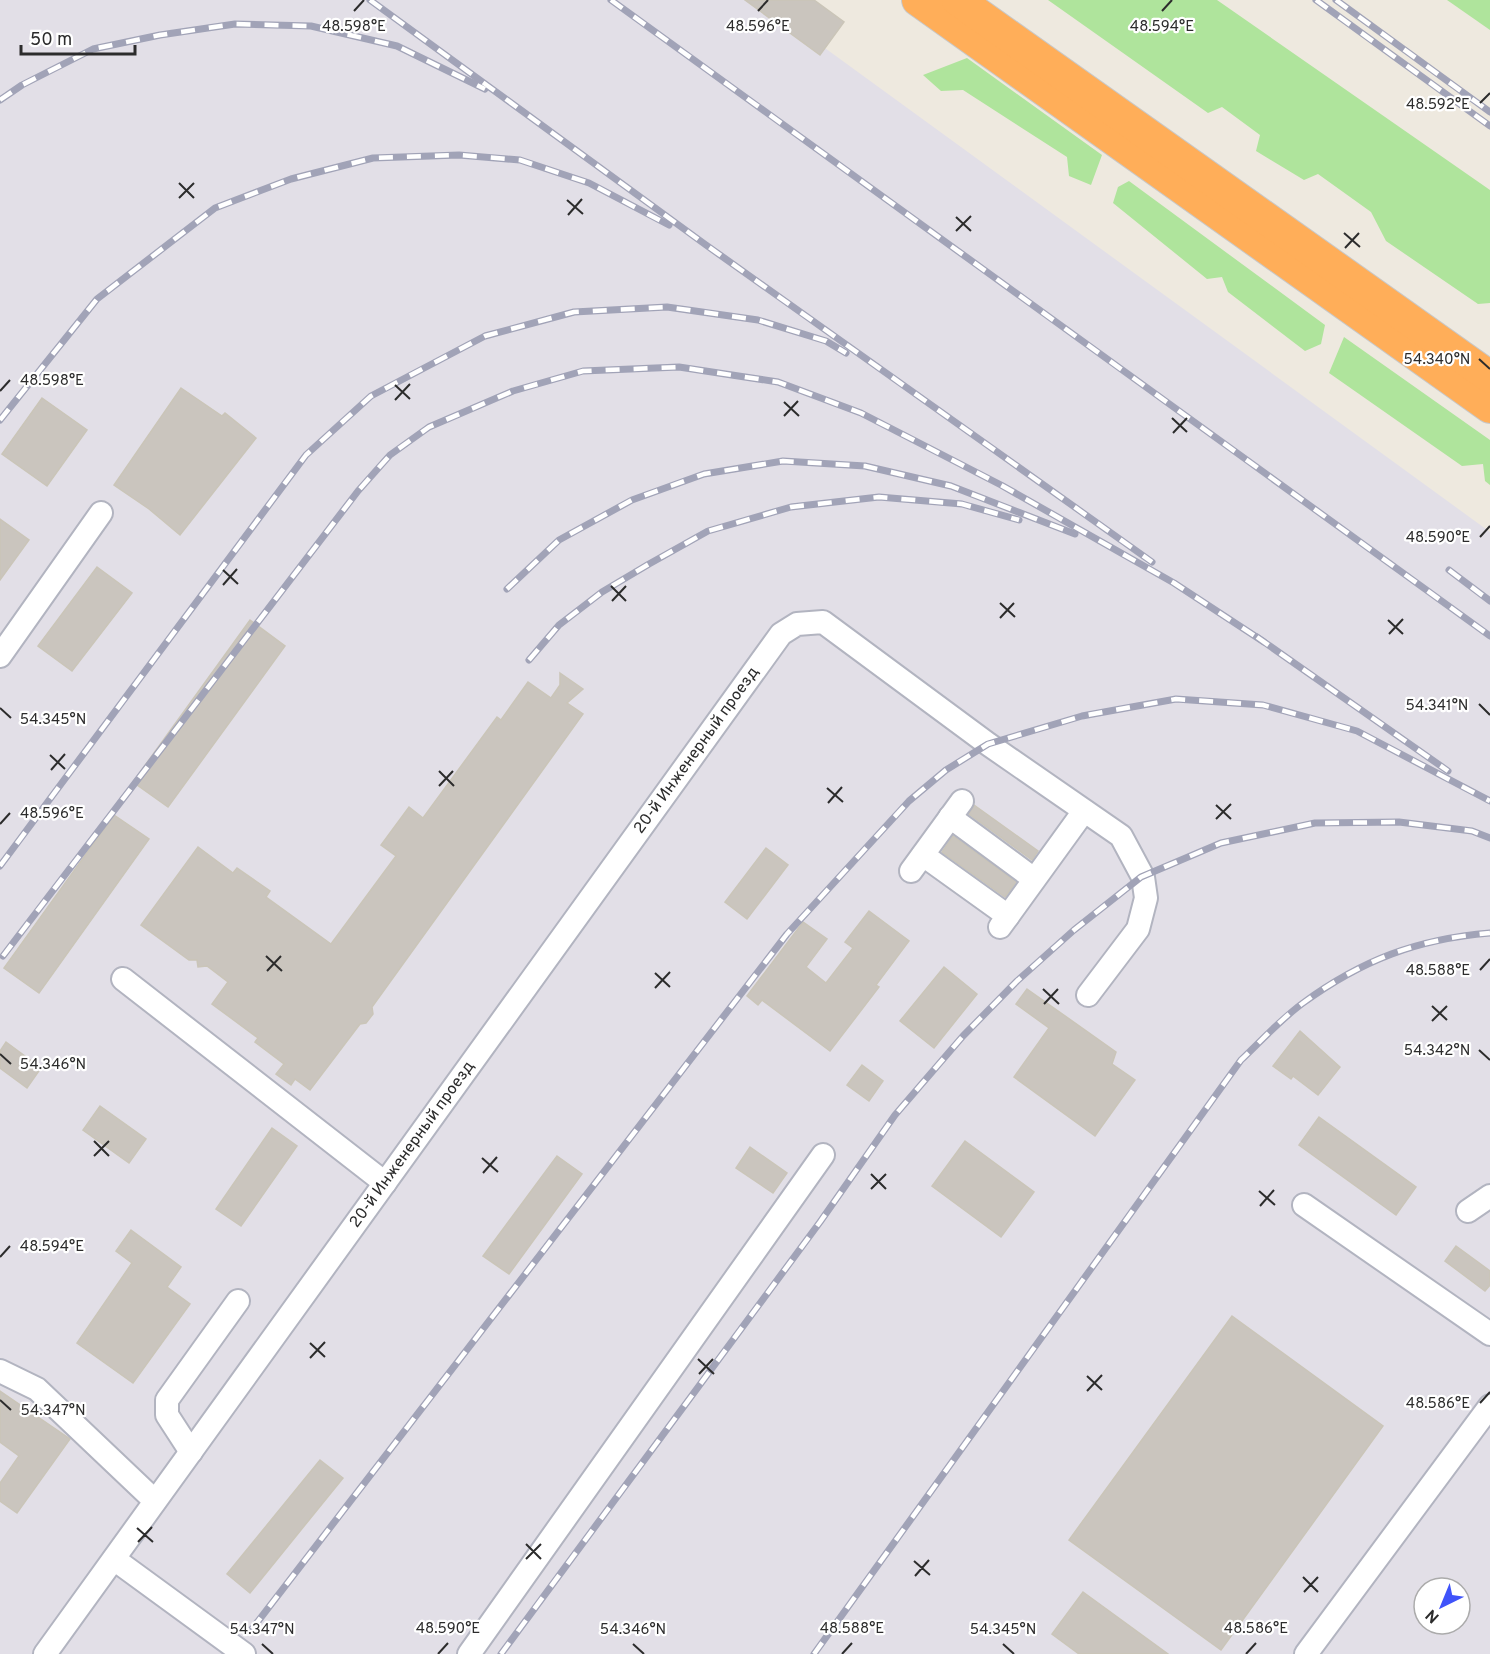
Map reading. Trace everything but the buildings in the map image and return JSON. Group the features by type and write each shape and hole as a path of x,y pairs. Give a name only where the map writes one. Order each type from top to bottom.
{"highway":[{"path":"918,0 1490,407"},
{"path":"958,0 1490,377"}],"street":[{"path":"0,656 101,513"},
{"name":"20-й Инженерный проезд","path":"45,1654 781,634 797,624 823,622 988,744 1084,811"},
{"path":"1034,879 956,809 917,863 1004,922 1084,811 1121,836 1143,877 1146,898 1138,929 1088,995"},
{"path":"123,979 385,1183"},
{"path":"468,1654 823,1155"},
{"path":"1467,1211 1490,1196"},
{"path":"1304,1205 1490,1334"},
{"path":"191,1452 167,1415 167,1400 238,1301"},
{"path":"0,1371 37,1389 155,1501"},
{"path":"1306,1654 1490,1406"},
{"path":"114,1559 244,1654"}],"shaded area":[{"path":"0,0 759,0 1490,532 1490,1654 0,1654"}],"green space":[{"path":"1048,0 1217,0 1490,190 1490,303 1478,304 1386,241 1371,212 1318,174 1304,180 1256,151 1260,135 1222,107 1208,113"},
{"path":"1447,0 1490,0 1490,30"},
{"path":"967,58 1102,155 1091,185 1069,176 1067,157 963,90 941,91 923,75"},
{"path":"1129,181 1325,325 1321,344 1305,351 1228,292 1222,277 1207,279 1113,203 1118,187"},
{"path":"1344,337 1490,440 1490,485 1485,481 1483,464 1462,466 1329,373"}],"railway":[{"path":"370,0 706,245 1152,562"},
{"path":"611,0 1490,636"},
{"path":"1316,0 1490,126"},
{"path":"1336,0 1490,112"},
{"path":"0,100 22,85 93,49 160,35 235,24 311,26 397,46 485,89"},
{"path":"0,420 97,299 215,208 291,179 373,158 459,155 520,160 589,183 669,225"},
{"path":"0,866 306,455 371,396 485,336 574,312 667,307 758,320 826,341 846,353"},
{"path":"3,956 358,491 390,455 429,427 513,391 583,371 679,367 778,382 861,413 1001,485 1174,583 1264,642"},
{"path":"507,589 559,540 632,500 704,474 783,461 865,466 951,486 1075,534"},
{"path":"529,660 559,625 602,592 649,564 708,531 791,507 879,497 962,504 1019,520"},
{"path":"1449,570 1490,601"},
{"path":"1257,637 1448,771"},
{"path":"252,1629 787,934 909,801 946,770 988,744 1082,716 1176,699 1263,705 1357,731 1490,801"},
{"path":"501,1654 820,1222 895,1115 963,1036 1017,981 1074,930 1141,877 1221,843 1315,823 1399,822 1472,831 1490,838"},
{"path":"814,1654 1241,1060 1303,1003 1347,975 1414,946 1438,940 1490,933"}]}
